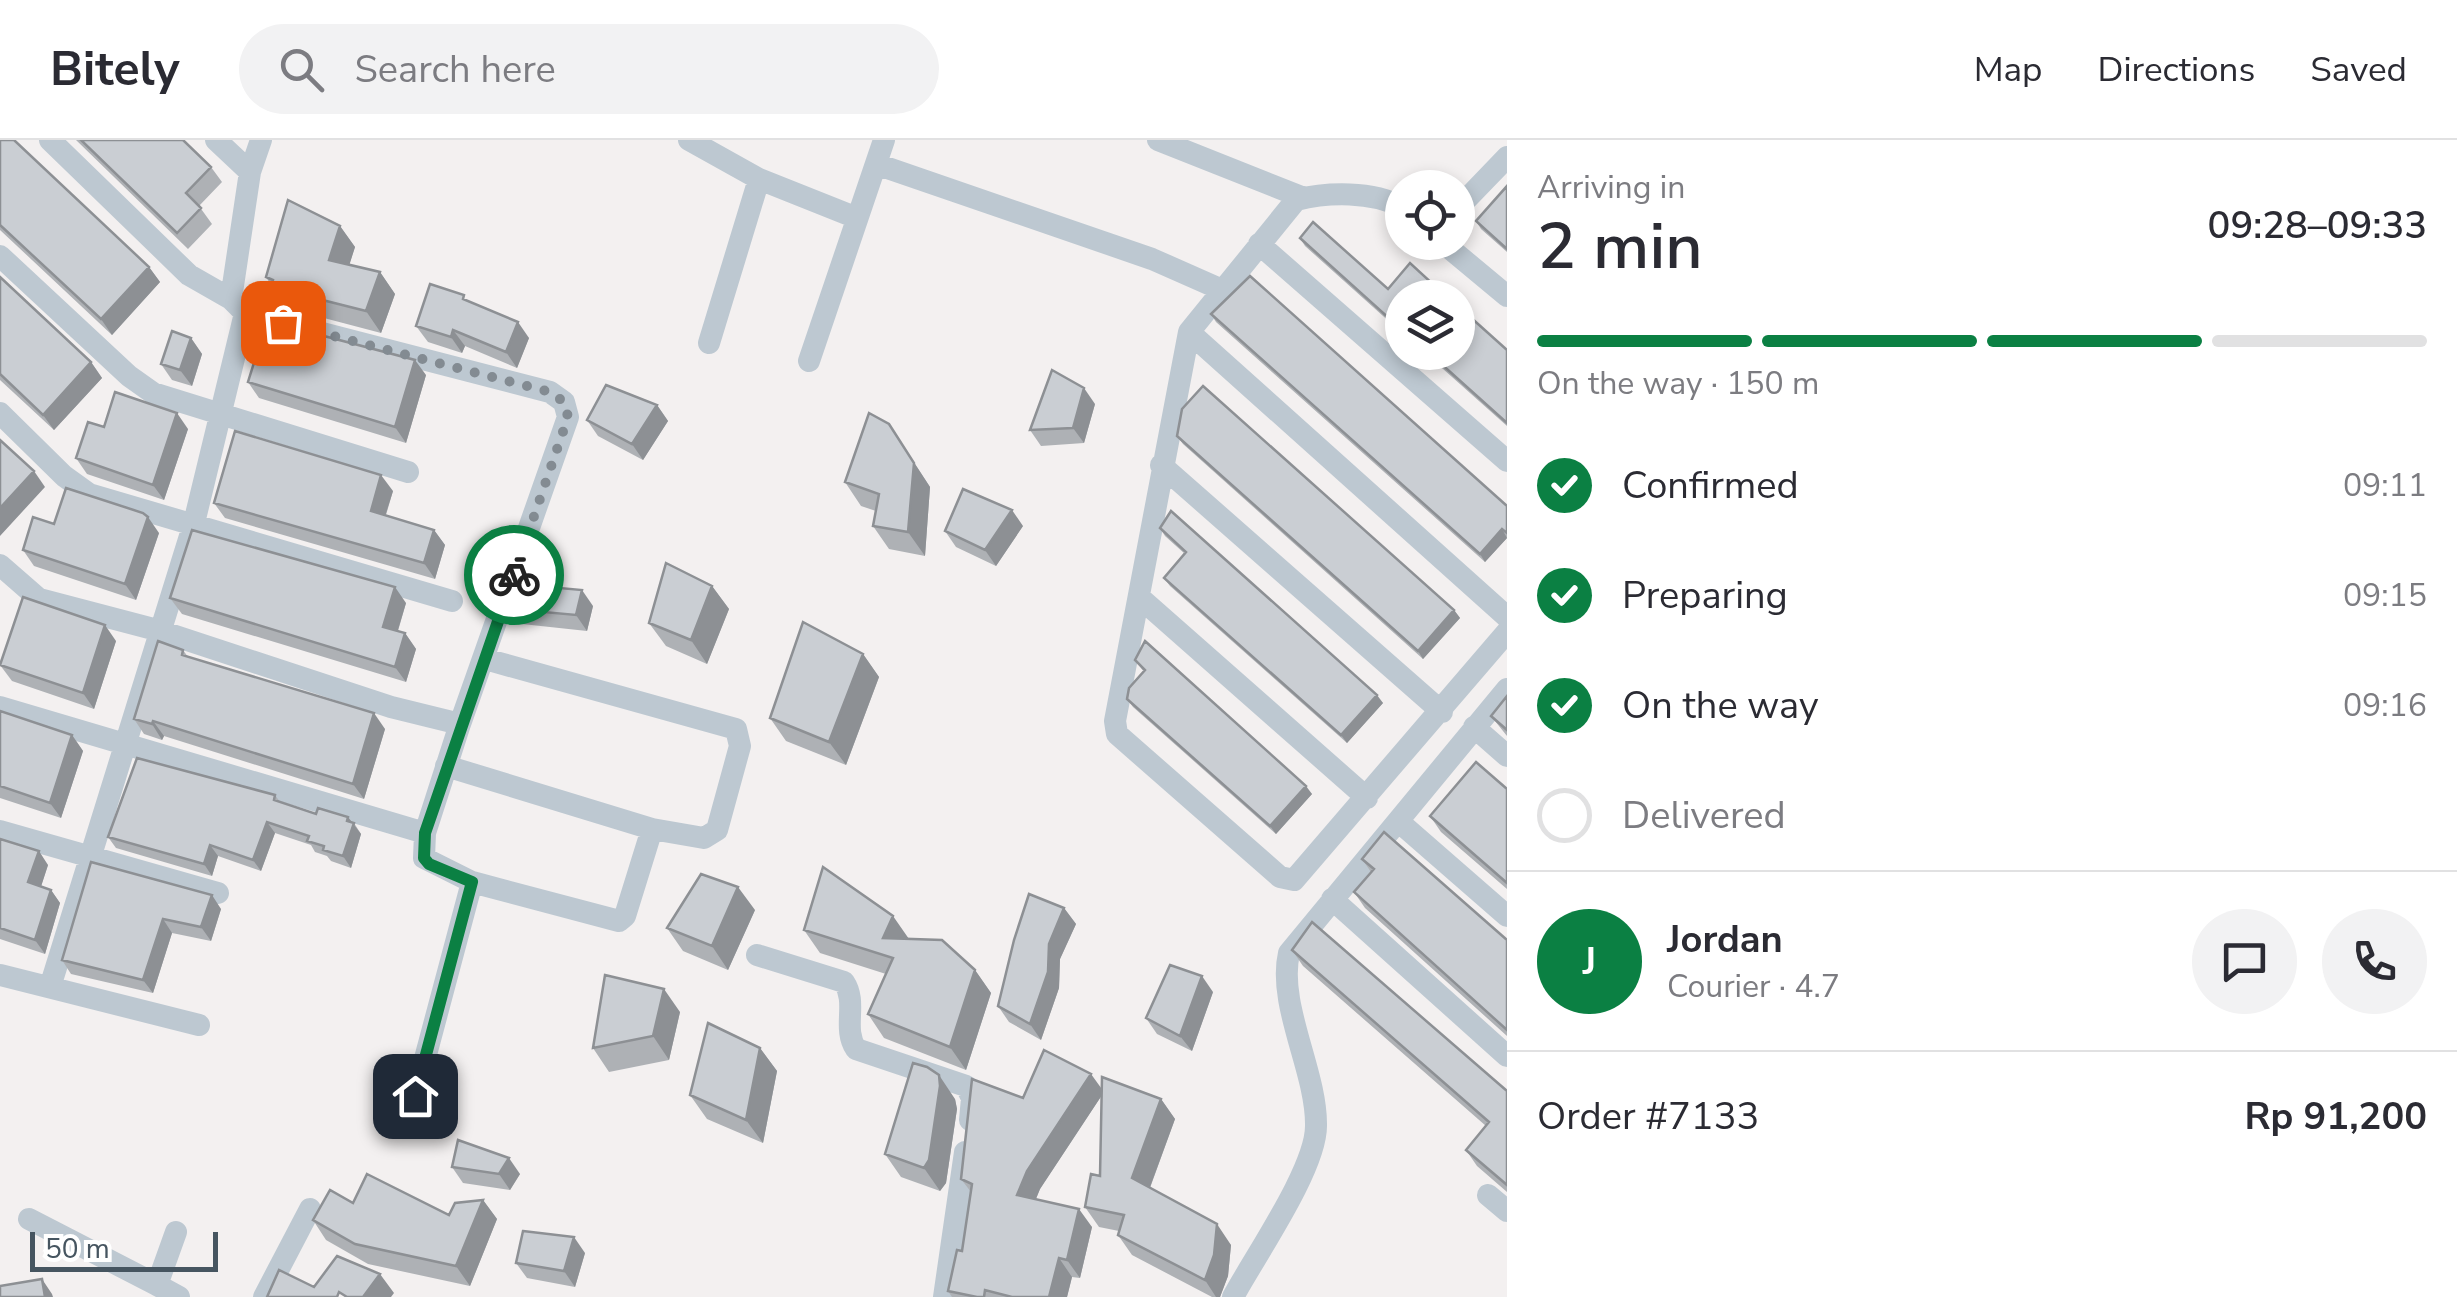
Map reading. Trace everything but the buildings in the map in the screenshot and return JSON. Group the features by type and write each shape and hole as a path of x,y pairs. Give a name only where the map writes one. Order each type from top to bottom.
{"street":[{"path":"50,140 189,275 238,306 550,392 564,402 568,417 446,766 425,833 424,858 429,864 472,882 618,920 626,916 652,829"},
{"path":"216,140 250,172"},
{"path":"50,987 126,745 157,630 194,523 221,415 238,306 250,172 260,140"},
{"path":"689,140 759,178 857,218"},
{"path":"809,361 884,140"},
{"path":"1158,140 1304,198"},
{"path":"1475,190 1507,157"},
{"path":"876,164 1152,259 1220,288"},
{"path":"709,343 759,178"},
{"path":"1385,198 1317,194 1296,200 1220,288 1189,332 1115,721 1124,743 1280,877 1294,880 1507,632"},
{"path":"1259,244 1507,461"},
{"path":"0,256 140,386 408,472"},
{"path":"1464,260 1507,296"},
{"path":"1189,332 1507,618"},
{"path":"0,413 64,476 89,494 452,601"},
{"path":"1161,465 1442,712"},
{"path":"0,566 34,596 157,630 392,707 460,724"},
{"path":"1139,597 1367,798"},
{"path":"446,766 652,829 704,838 715,834 740,746 736,729 486,659"},
{"path":"1233,1297 1304,1170 1315,1139 1316,1112 1287,963 1295,943 1507,689"},
{"path":"0,707 425,833"},
{"path":"1474,727 1507,756"},
{"path":"1398,821 1507,916"},
{"path":"0,831 218,893"},
{"path":"415,1096 472,882"},
{"path":"1332,899 1507,1056"},
{"path":"758,956 844,982 851,1000 850,1037 856,1049 950,1077 970,1090 972,1109 944,1297"},
{"path":"0,974 199,1025"},
{"path":"1488,1196 1507,1211"},
{"path":"264,1297 310,1209"},
{"path":"29,1219 179,1297"},
{"path":"157,1285 176,1232"}],"way so far":[{"path":"283,323 550,392 564,402 568,417 514,575"}],"route":[{"path":"415,1096 472,882 429,864 424,858 425,833 514,575"}]}
